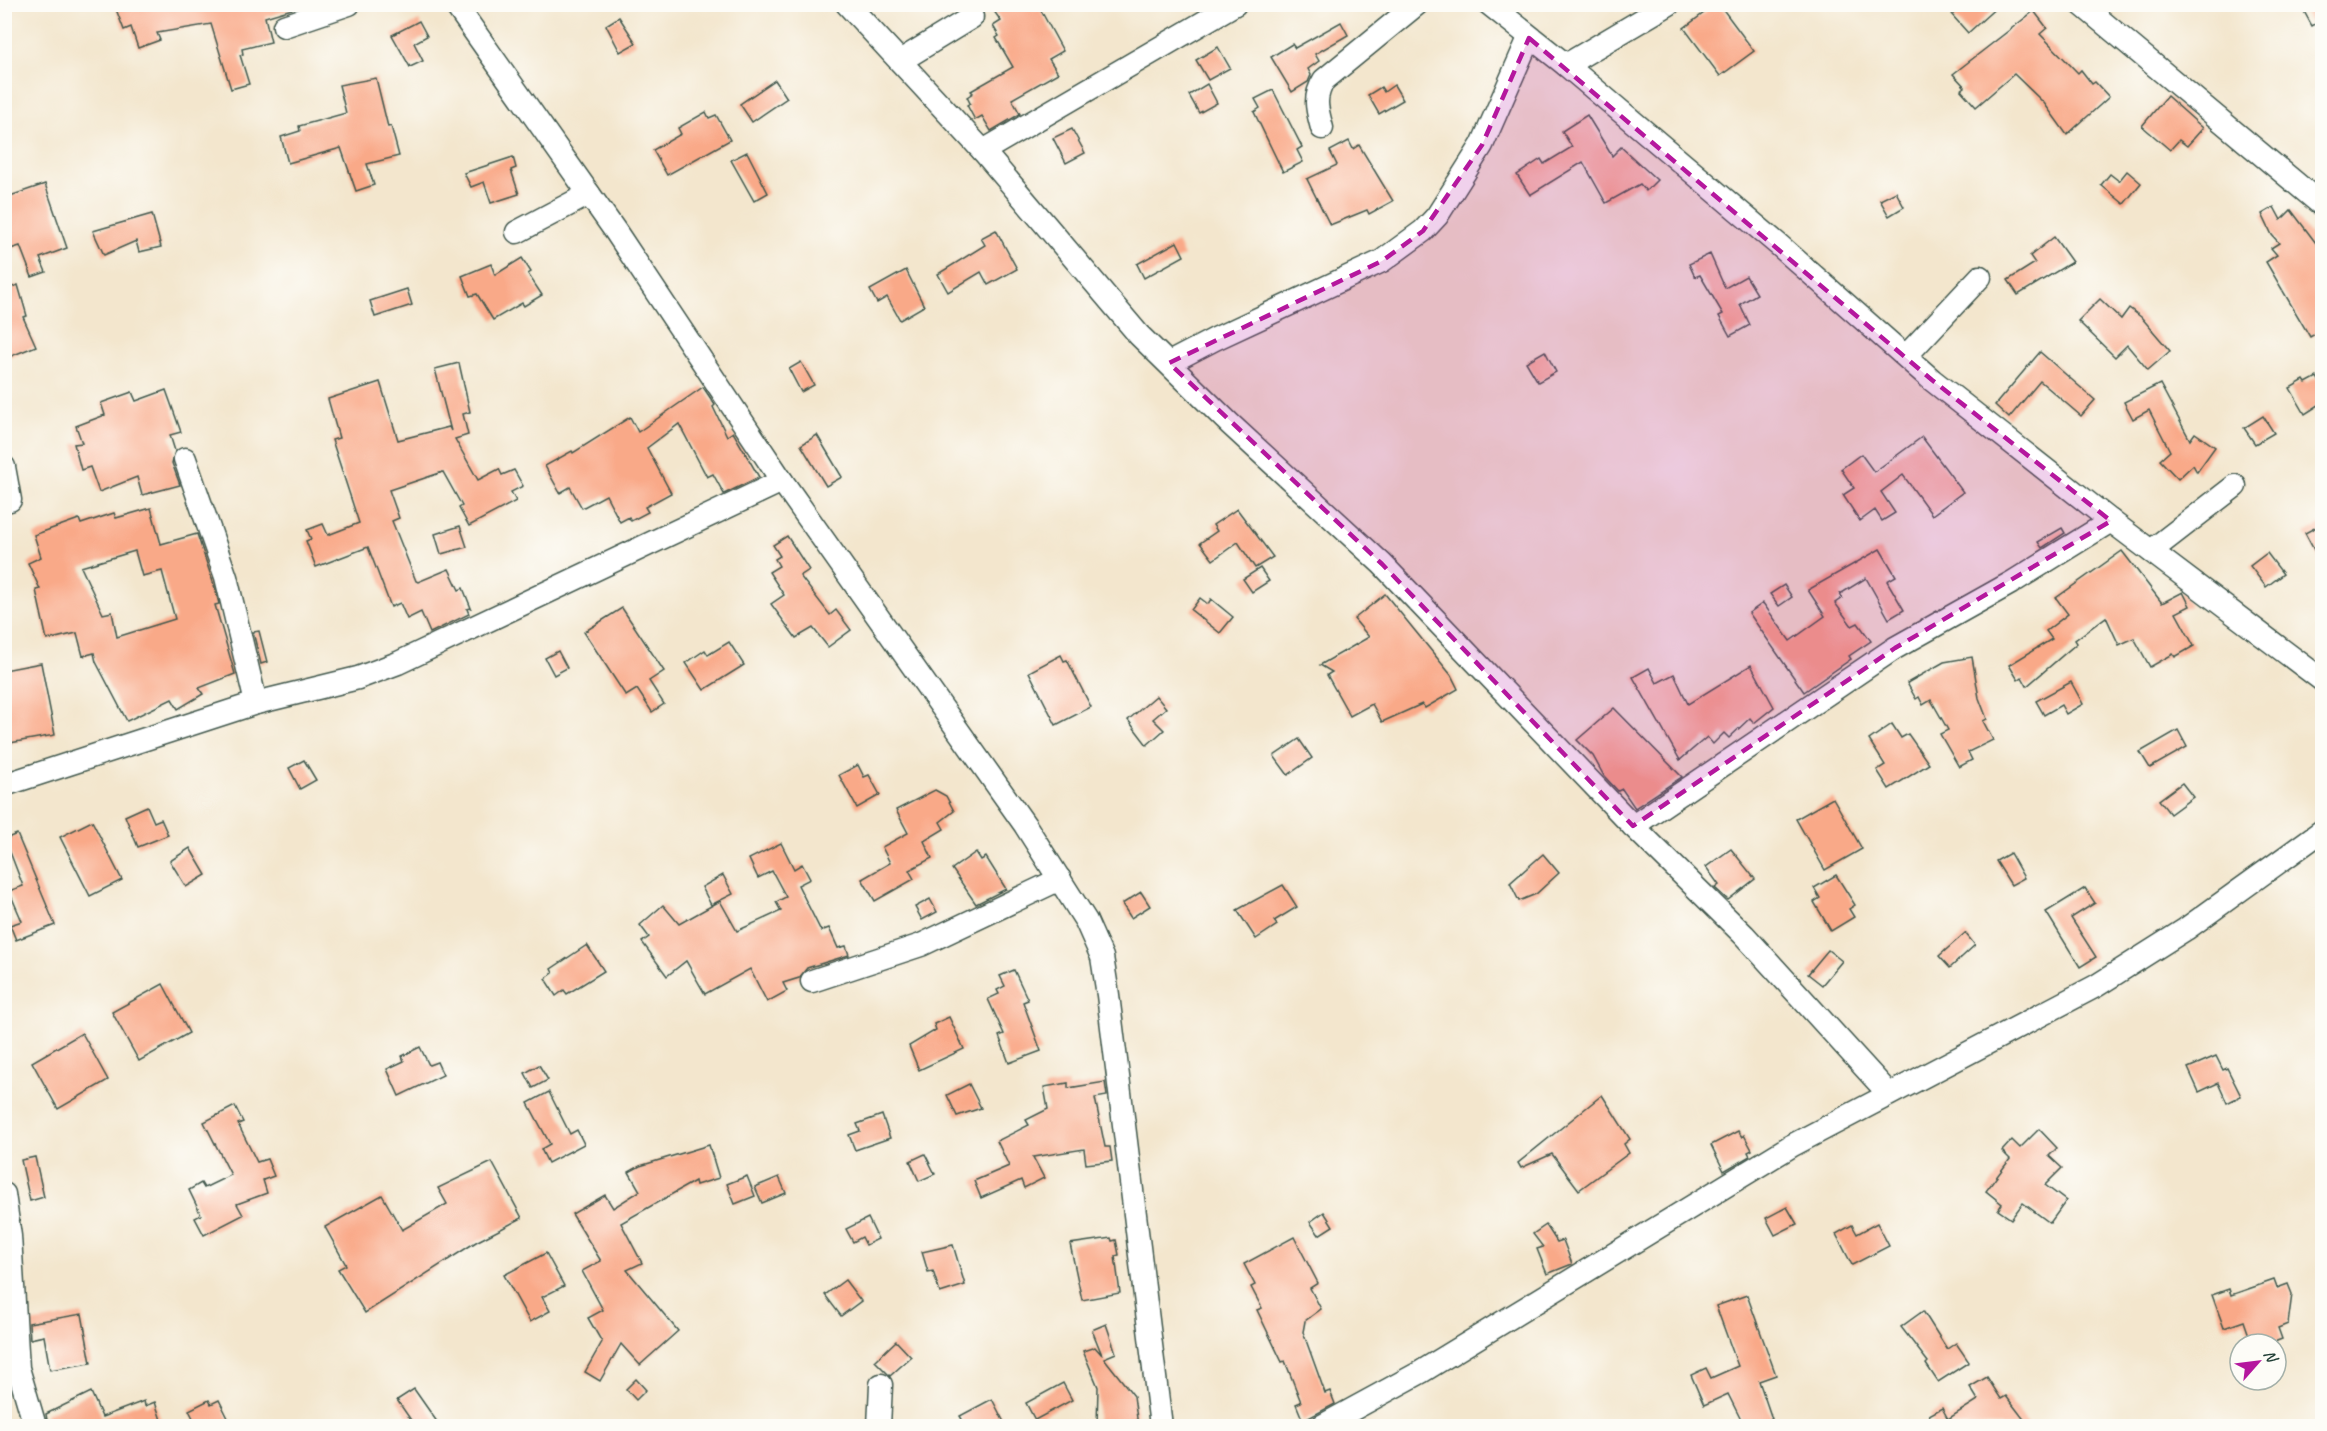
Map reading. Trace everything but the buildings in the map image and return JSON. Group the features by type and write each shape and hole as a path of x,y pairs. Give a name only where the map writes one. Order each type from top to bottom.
{"street":[{"path":"284,26 349,4"},
{"path":"455,4 589,194 782,481 1025,825 1086,921 1102,957 1161,1426"},
{"path":"847,4 983,151 1139,335 1230,424 1382,564 1633,826 1744,935 1889,1094"},
{"path":"983,151 1235,4"},
{"path":"1322,128 1315,104 1317,92 1324,80 1418,4"},
{"path":"1489,4 1529,38 1566,65 1906,356 2111,520 2322,680"},
{"path":"1566,65 1669,4"},
{"path":"2081,4 2322,205"},
{"path":"900,61 972,17"},
{"path":"1168,363 1382,261 1423,231 1437,216 1482,145 1529,38"},
{"path":"517,232 589,194"},
{"path":"1906,356 1980,276"},
{"path":"185,459 226,577 256,703"},
{"path":"4,467 10,500"},
{"path":"4,785 256,703 358,678 398,663 782,481"},
{"path":"2151,550 2235,486"},
{"path":"1633,826 1895,648 2011,584 2111,520"},
{"path":"1322,1426 1431,1366 1791,1146 2096,986 2186,929 2322,831"},
{"path":"812,981 921,945 1060,879"},
{"path":"4,1194 10,1236 18,1368 35,1426"},
{"path":"879,1426 881,1385"}],"highlighted area":[{"path":"1529,38 1932,380 2111,521 1895,648 1633,826 1382,564 1169,363 1382,261 1423,231 1482,145"}]}
